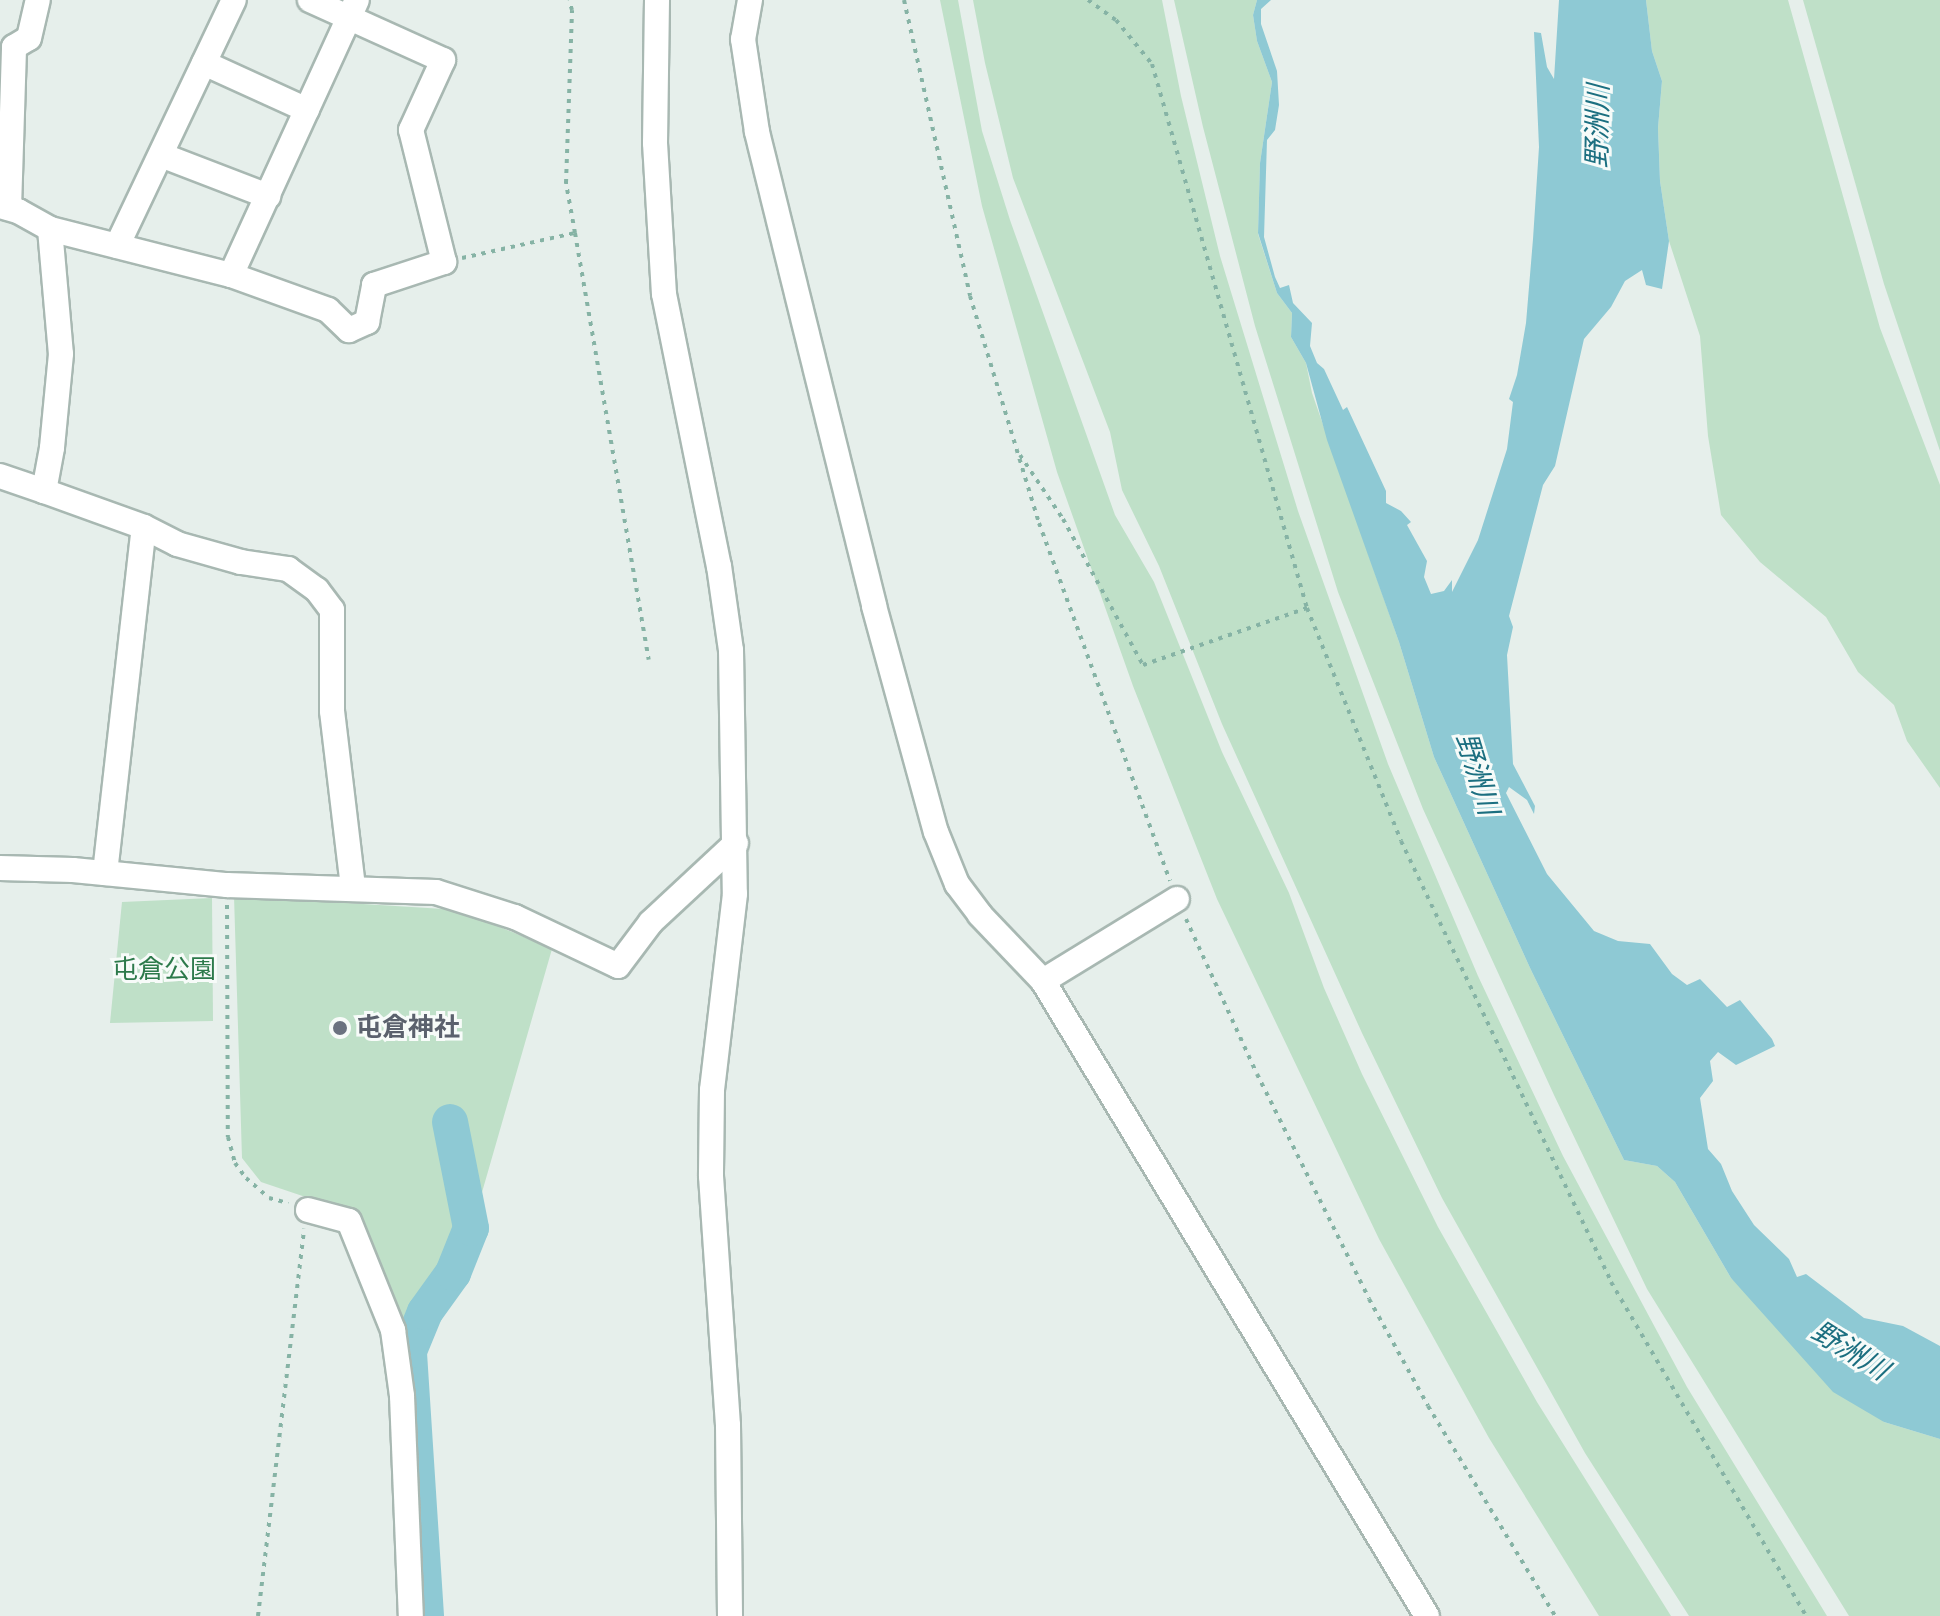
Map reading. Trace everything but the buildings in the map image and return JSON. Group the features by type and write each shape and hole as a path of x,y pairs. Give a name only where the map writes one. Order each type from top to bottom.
{"street":[{"path":"38,0 29,38 7,47 4,207 50,229 231,275 328,310 349,330 367,322 374,285 444,262 411,130 443,60 353,9 310,0"},
{"path":"117,246 234,0"},
{"path":"657,0 655,143 664,294 719,566 731,650 735,894 712,1090 711,1176 728,1425 730,1616"},
{"path":"750,0 743,39 757,132 874,606 936,832 957,884 980,915 1043,981 1427,1616"},
{"path":"231,275 353,9"},
{"path":"204,63 307,110"},
{"path":"161,155 268,196"},
{"path":"44,491 52,448 61,354 50,229"},
{"path":"0,476 144,527 190,548 241,562 288,569 317,590 332,610 332,711 353,888"},
{"path":"105,873 144,527"},
{"path":"0,868 105,873 227,885 436,892 482,904 618,966 651,922 736,843"},
{"path":"1043,981 1177,899"},
{"path":"308,1210 349,1221 393,1330 402,1396 411,1616"}],"path":[{"path":"569,0 572,10 566,183 649,660"},
{"path":"904,0 970,296 1039,523 1177,899 1257,1074 1369,1299 1428,1406 1555,1616"},
{"path":"1088,0 1116,20 1152,64 1307,608 1401,841 1611,1282 1806,1616"},
{"path":"444,262 575,233"},
{"path":"1017,449 1063,519 1143,665 1307,608"},
{"path":"227,885 228,1137 235,1163 255,1188 269,1198 308,1210 258,1616"}],"green space":[{"path":"940,0 958,0 982,131 1010,220 1115,515 1154,582 1222,752 1289,893 1324,988 1362,1074 1438,1227 1537,1402 1671,1616 1599,1616 1489,1438 1379,1239 1217,899 1133,686 1057,472 982,206"},
{"path":"973,0 1162,0 1181,96 1220,256 1298,511 1388,764 1478,976 1563,1156 1687,1387 1827,1616 1689,1616 1585,1453 1442,1198 1362,1033 1222,724 1159,566 1122,490 1110,432 1013,178"},
{"path":"1174,0 1257,0 1253,15 1257,41 1272,82 1260,163 1258,234 1277,293 1292,313 1291,337 1306,363 1312,393 1399,642 1434,757 1531,970 1624,1160 1657,1166 1675,1182 1731,1278 1884,1422 1940,1439 1940,1616 1849,1616 1647,1289 1554,1095 1423,809 1338,592 1255,326 1203,127"},
{"path":"1646,0 1788,0 1880,328 1940,485 1940,788 1907,741 1894,705 1858,672 1826,617 1760,562 1721,515 1708,436 1700,336 1669,241 1660,181 1658,128 1662,81 1652,51"},
{"path":"1803,0 1940,0 1940,451 1884,284"},
{"path":"234,896 460,910 552,949 449,1307 391,1321 353,1213 261,1182 242,1158"},
{"name":"屯倉公園","path":"212,898 213,1021 110,1023 122,902"}],"water":[{"name":"野洲川","path":"1257,0 1271,0 1261,9 1261,24 1277,71 1279,105 1275,130 1267,140 1264,237 1275,277 1280,288 1289,285 1293,303 1312,323 1310,346 1343,410 1347,407 1386,491 1386,503 1401,511 1411,522 1407,525 1427,561 1424,577 1431,594 1444,591 1452,580 1452,592 1478,540 1507,449 1513,402 1509,399 1517,375 1526,323 1539,147 1534,32 1541,33 1547,67 1554,79 1559,0 1646,0 1652,51 1662,81 1658,128 1660,181 1669,241 1662,289 1646,285 1642,270 1625,281 1611,307 1584,339 1555,466 1543,485 1509,616 1513,627 1507,655 1513,764 1535,806 1534,814 1527,800 1509,787 1506,793 1547,874 1594,931 1618,941 1650,944 1672,974 1687,985 1700,979 1727,1007 1740,1000 1772,1039 1775,1046 1736,1065 1718,1052 1710,1061 1713,1081 1700,1098 1708,1149 1721,1164 1732,1191 1754,1225 1789,1259 1797,1277 1806,1274 1864,1318 1903,1326 1940,1346 1940,1439 1884,1422 1833,1392 1731,1278 1675,1182 1657,1166 1624,1160 1531,970 1434,757 1399,642 1327,440 1306,363 1291,337 1292,313 1277,293 1258,233 1260,163 1272,82 1257,41 1253,15"}],"waterway":[{"path":"426,1616 409,1351 425,1312 453,1273 471,1228 450,1122"}],"place":[{"name":"屯倉神社","path":"340,1028"}]}
